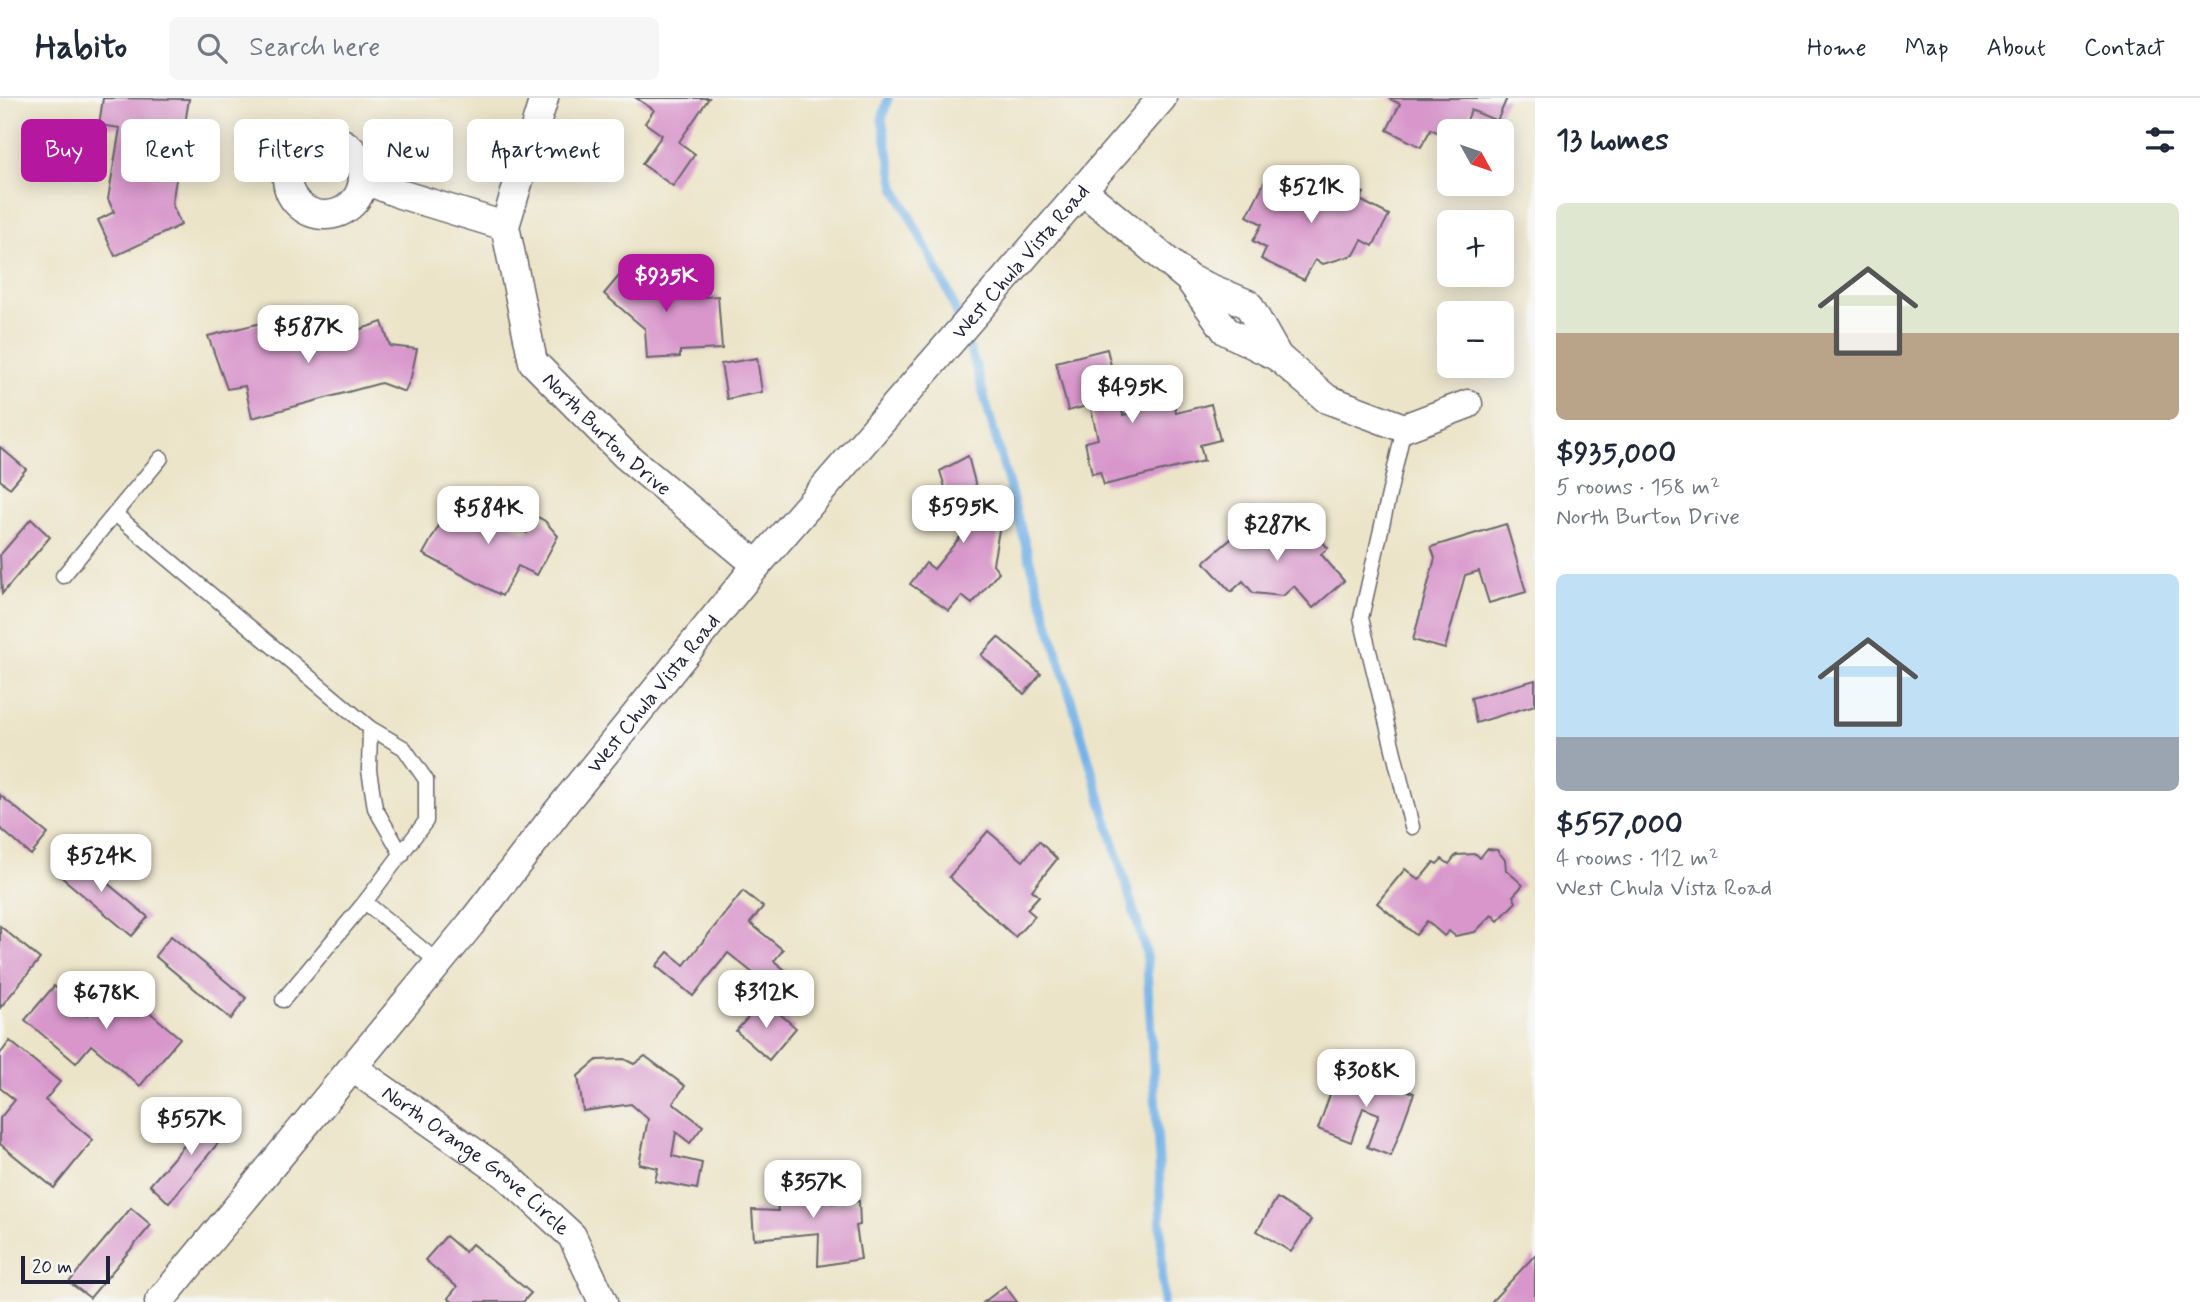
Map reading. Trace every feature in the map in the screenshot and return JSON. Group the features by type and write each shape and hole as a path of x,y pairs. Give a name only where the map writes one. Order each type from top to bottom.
{"street":[{"path":"370,182 400,194 505,226 544,98"},
{"name":"West Chula Vista Road","path":"159,1302 439,963 757,565 1162,98"},
{"path":"1082,190 1189,279 1248,304 1278,358 1327,399 1404,428 1468,404"},
{"name":"North Burton Drive","path":"505,226 533,362 625,455 757,565"},
{"name":"North Orange Grove Circle","path":"353,1068 505,1174 572,1236 603,1302"}],"lane":[{"path":"1404,428 1361,618 1412,827"},
{"path":"63,576 161,458"},
{"path":"115,514 370,728 404,748 426,780 426,821 365,902 284,1000"},
{"path":"370,728 369,770 374,808 402,855"},
{"path":"365,902 439,963"}],"building":[{"path":"103,98 189,99 186,119 121,119 121,182 176,182 172,204 181,225 115,256 98,220 114,212 108,199 120,128 107,126 107,119 100,119"},
{"path":"636,98 709,98 679,142 695,154 673,186 642,164 662,135 645,123 654,110"},
{"path":"1388,98 1507,98 1498,119 1471,110 1468,119 1437,119 1437,132 1431,129 1421,147 1387,130 1400,104"},
{"path":"1271,169 1334,201 1344,198 1350,186 1364,193 1360,200 1389,215 1373,246 1362,240 1354,255 1323,264 1315,260 1304,280 1261,259 1266,248 1253,241 1262,224 1247,216"},
{"path":"634,258 682,299 718,296 722,349 680,351 680,357 647,359 645,329 604,294"},
{"path":"265,322 269,339 303,328 307,347 382,322 390,346 417,349 405,392 381,383 252,418 245,386 227,389 208,336"},
{"path":"1107,349 1123,415 1174,403 1176,413 1211,404 1220,440 1200,445 1204,461 1104,485 1100,472 1092,474 1085,442 1098,439 1090,405 1068,411 1056,362"},
{"path":"757,358 762,392 727,399 721,364"},
{"path":"0,447 26,469 10,488 0,480"},
{"path":"968,456 979,498 970,504 971,508 1002,513 993,564 999,572 972,604 962,596 949,611 910,584 926,563 934,569 961,536 965,509 953,513 940,471"},
{"path":"456,495 527,533 536,516 545,521 558,536 537,575 518,566 502,596 423,554"},
{"path":"1297,513 1328,548 1321,554 1344,581 1313,608 1294,586 1283,596 1253,593 1243,581 1231,592 1204,562 1245,527 1252,535 1270,536"},
{"path":"31,519 50,537 2,594 0,555"},
{"path":"1506,524 1526,592 1489,603 1479,571 1465,575 1445,649 1413,640 1435,558 1431,547"},
{"path":"998,637 1041,674 1024,694 981,655"},
{"path":"1535,680 1535,705 1476,723 1471,698"},
{"path":"0,795 48,834 31,855 0,828"},
{"path":"988,831 1023,861 1039,841 1057,859 1032,890 1039,896 1027,909 1035,916 1015,937 949,877"},
{"path":"1487,849 1497,850 1505,860 1506,870 1523,885 1513,896 1516,902 1498,921 1492,915 1475,932 1455,936 1449,931 1444,936 1427,921 1416,935 1377,903 1405,869 1419,880 1434,862 1437,864 1442,859 1449,864 1456,855 1476,854 1480,858"},
{"path":"71,853 148,917 132,936 54,871"},
{"path":"743,891 763,907 750,923 783,950 774,961 796,979 784,994 762,975 759,978 728,953 693,996 656,966 668,952 684,965"},
{"path":"0,926 40,959 0,1008"},
{"path":"171,936 246,998 231,1019 155,956"},
{"path":"115,983 180,1038 140,1086 91,1045 76,1063 25,1020 54,986 88,1015"},
{"path":"764,1000 796,1028 769,1060 736,1031"},
{"path":"10,1041 60,1082 45,1100 93,1140 54,1188 0,1144 0,1118 15,1100 0,1088 0,1054"},
{"path":"645,1056 685,1086 673,1103 703,1126 690,1143 676,1132 672,1156 702,1163 697,1189 655,1181 658,1168 639,1164 648,1119 631,1104 583,1111 578,1076 597,1060 624,1059 634,1064"},
{"path":"1340,1066 1414,1093 1391,1156 1367,1147 1379,1114 1363,1108 1351,1142 1318,1129"},
{"path":"213,1112 232,1126 169,1203 150,1185"},
{"path":"828,1175 831,1203 859,1201 860,1225 856,1226 861,1259 818,1266 819,1233 754,1239 752,1210 778,1211 775,1189 787,1188 786,1182"},
{"path":"1277,1198 1311,1220 1291,1252 1257,1231"},
{"path":"131,1208 151,1225 90,1298 69,1282"},
{"path":"446,1236 465,1252 472,1244 531,1293 523,1302 453,1302 448,1298 457,1287 425,1260"},
{"path":"1535,1255 1535,1302 1491,1302"},
{"path":"1005,1286 1017,1302 984,1302"}],"waterway":[{"path":"888,98 882,120 895,187 949,293 976,367 1030,561 1146,952 1159,1161 1163,1302"}]}
